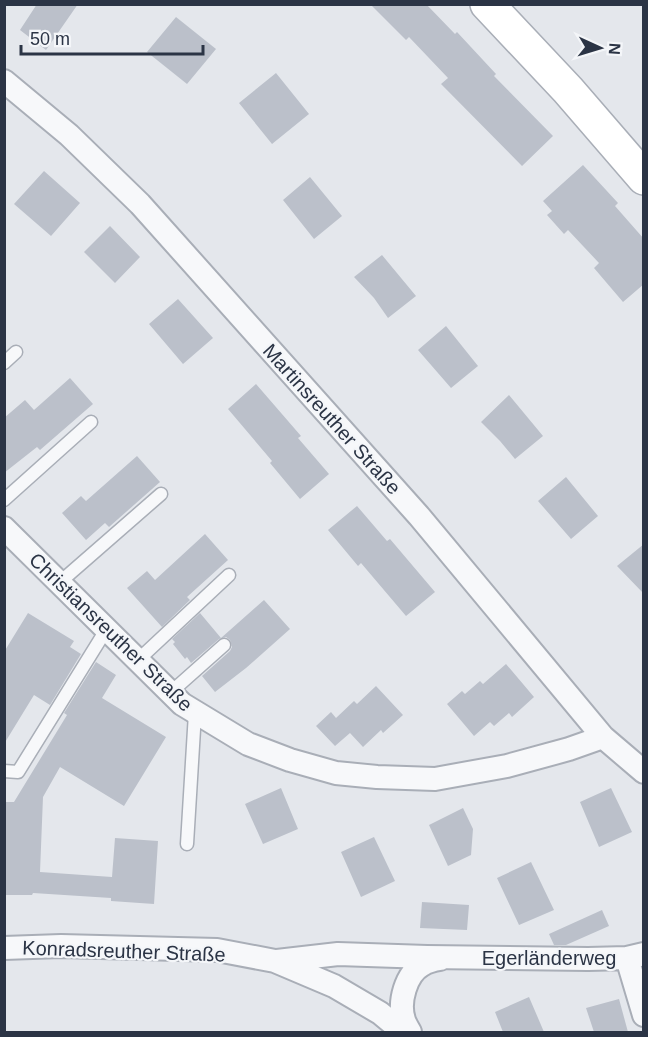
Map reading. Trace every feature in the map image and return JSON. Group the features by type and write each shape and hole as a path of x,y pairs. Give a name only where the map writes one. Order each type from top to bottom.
{"main road":[{"path":"487,4 568,90 644,178"}],"street":[{"name":"Martinsreuther Straße","path":"4,81 69,135 148,213 419,516 603,737 644,772"},
{"name":"Christiansreuther Straße","path":"4,528 182,705 248,744 290,760 336,773 377,777 435,778 507,766 603,737"},
{"name":"Konradsreuther Straße","path":"4,948 61,946 217,950 275,961 334,986 380,1013 403,1032"},
{"name":"Egerländerweg","path":"275,961 338,954 453,957 635,956"},
{"path":"635,956 644,1015"},
{"name":"Egerländerweg","path":"410,1032 403,1018 402,1001 412,974 421,965 433,960 453,957"}],"lane":[{"path":"4,363 16,352"},
{"path":"4,500 91,422"},
{"path":"59,583 161,494"},
{"path":"136,660 229,575"},
{"path":"4,771 18,772 106,630"},
{"path":"170,693 224,645"},
{"path":"187,844 195,713"}],"building":[{"path":"37,4 78,4 46,50 20,30"},
{"path":"370,4 426,4 455,34 457,32 496,74 494,76 553,136 522,166 441,84 448,78 409,37 406,40"},
{"path":"176,17 216,49 187,84 147,52"},
{"path":"276,73 309,114 272,144 239,103"},
{"path":"583,165 618,203 615,206 644,239 644,284 623,302 594,268 599,263 568,230 564,234 547,215 552,211 543,201"},
{"path":"44,171 80,203 51,236 14,204"},
{"path":"310,177 342,216 314,239 283,200"},
{"path":"110,226 140,257 115,283 84,252"},
{"path":"382,255 416,296 388,318 374,298 354,277"},
{"path":"178,299 213,338 183,364 149,324"},
{"path":"446,326 478,366 451,388 418,350"},
{"path":"70,378 93,404 40,450 37,447 4,473 4,418 25,400 34,410"},
{"path":"256,384 301,436 298,438 329,474 300,499 270,463 272,461 228,409"},
{"path":"509,395 543,436 515,459 481,422"},
{"path":"137,456 160,482 109,527 105,523 86,540 62,513 81,496 86,501"},
{"path":"566,477 598,516 571,539 538,501"},
{"path":"357,506 387,541 390,539 435,592 406,616 361,563 358,566 328,530"},
{"path":"205,534 228,560 187,597 190,600 162,627 127,588 147,571 155,580"},
{"path":"644,544 644,594 617,566"},
{"path":"264,600 290,629 215,692 202,676 230,651 232,647 230,640 226,637 219,639 191,663 173,644 175,642 172,639 200,613 221,638"},
{"path":"28,613 74,641 70,647 81,654 50,705 34,695 4,744 4,652"},
{"path":"96,662 116,675 102,698 166,737 124,806 60,767 43,797 40,872 112,877 115,838 158,841 154,904 111,901 111,898 33,893 32,895 4,895 4,802 14,802 67,715 64,713"},
{"path":"506,664 534,697 512,717 509,713 494,726 490,722 474,736 447,704 462,691 465,694 480,681 483,684"},
{"path":"376,686 403,715 383,733 381,730 363,747 350,733 335,746 316,726 331,712 336,718 354,701 357,704"},
{"path":"281,788 298,829 263,844 245,804"},
{"path":"611,788 632,832 599,847 580,802"},
{"path":"463,808 473,829 471,855 448,866 429,825"},
{"path":"374,837 395,881 361,897 341,852"},
{"path":"531,862 554,910 519,925 497,878"},
{"path":"422,902 469,905 467,930 420,928"},
{"path":"602,910 609,926 566,945 554,945 549,934"},
{"path":"529,997 544,1032 503,1032 495,1012"},
{"path":"619,999 628,1032 594,1032 586,1008"}]}
